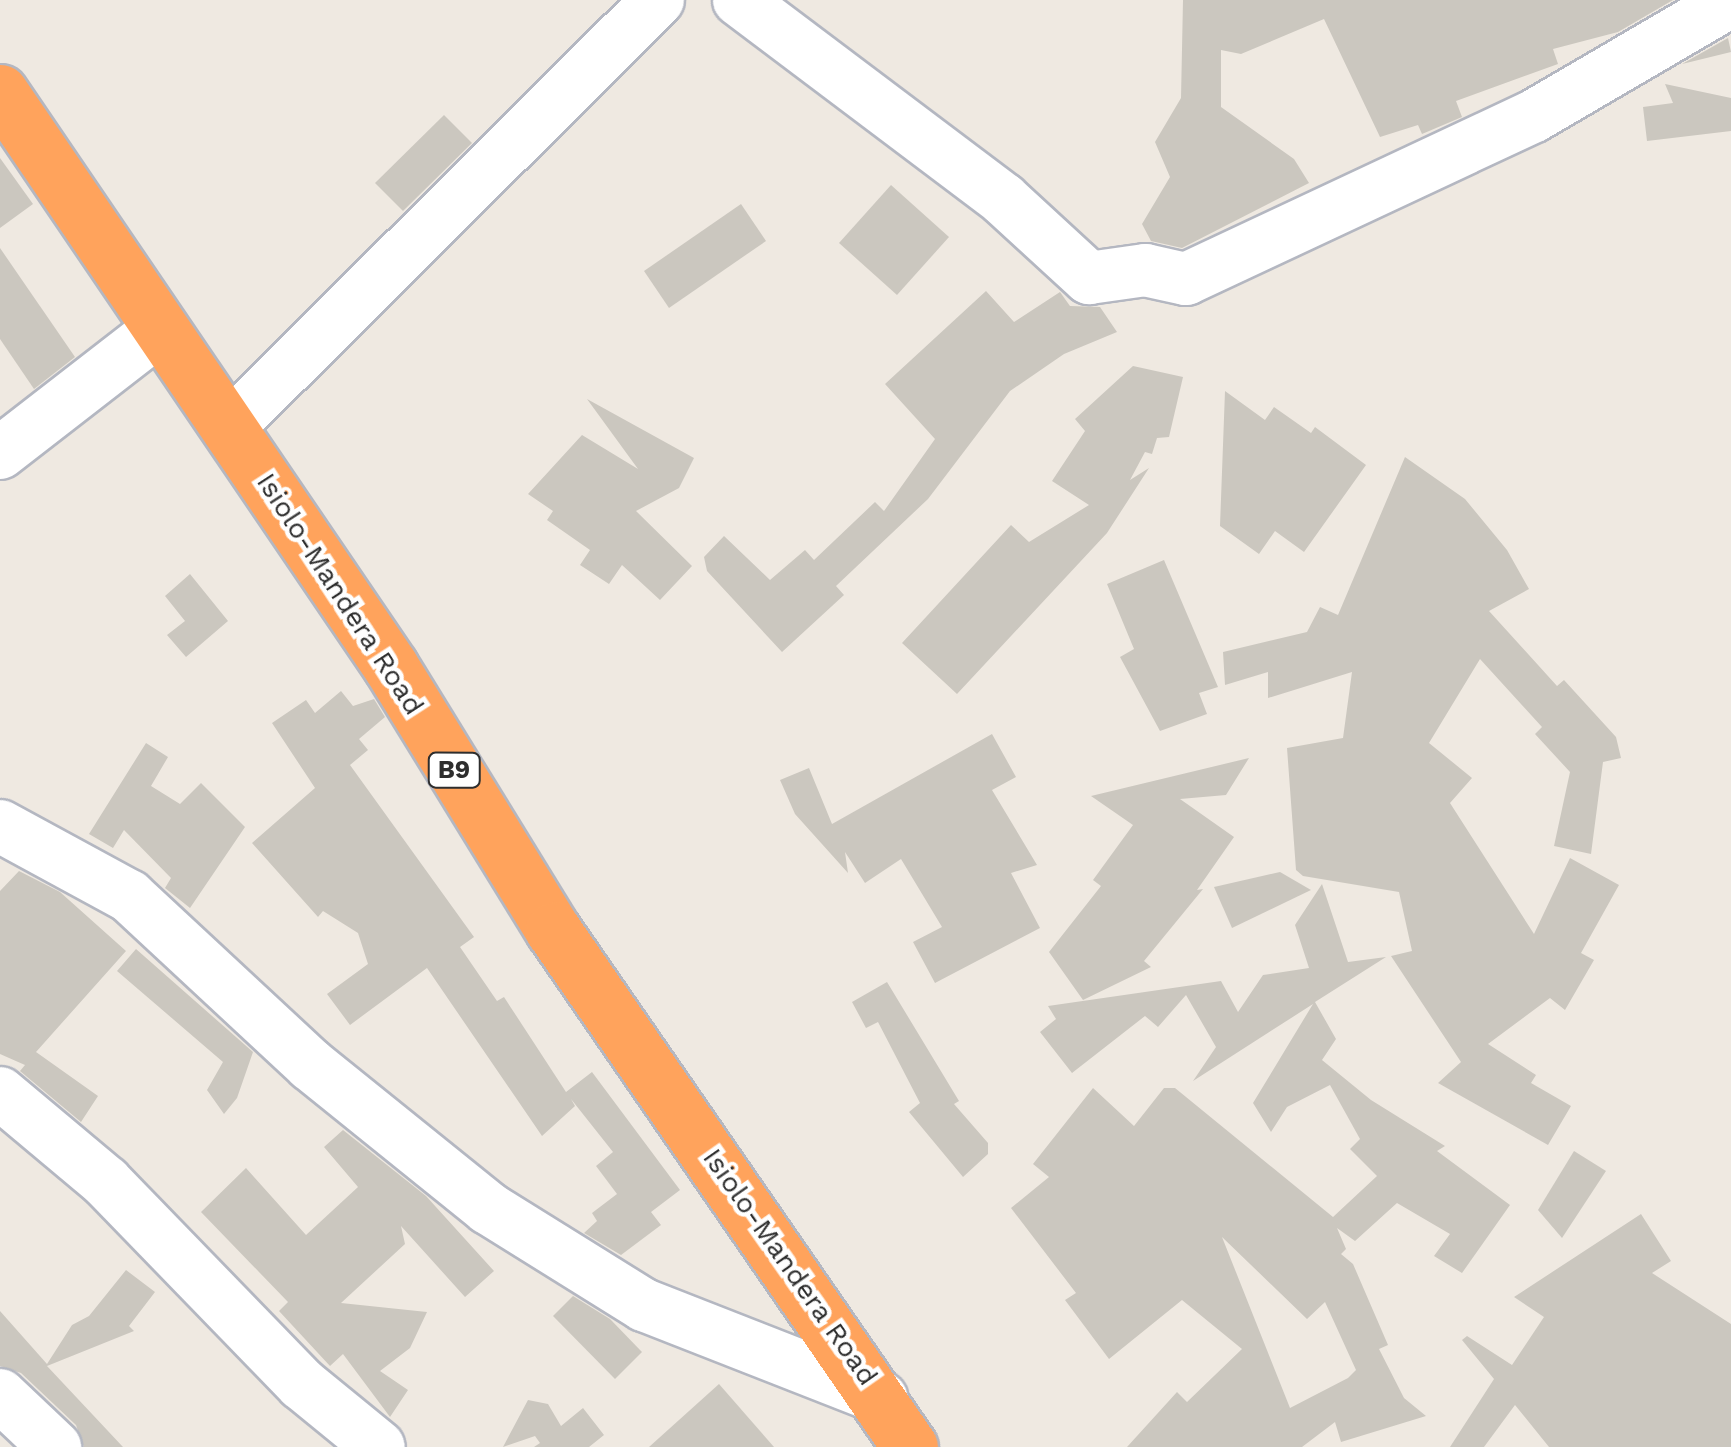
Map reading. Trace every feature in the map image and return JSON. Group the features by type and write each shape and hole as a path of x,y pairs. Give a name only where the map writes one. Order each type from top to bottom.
{"highway":[{"name":"Isiolo-Mandera Road","path":"0,92 391,667 554,930 881,1398 910,1447"}],"street":[{"path":"229,426 658,0"},
{"path":"739,0 1003,199 1089,278 1145,270 1186,279 1534,116 1731,1"},
{"path":"0,453 161,328"},
{"path":"0,826 129,896 310,1065 488,1208 644,1305 881,1398"},
{"path":"0,1093 106,1182 302,1384 379,1447"},
{"path":"0,1396 55,1447"}],"building":[{"path":"1183,0 1673,0 1618,32 1553,49 1558,64 1456,101 1462,117 1422,134 1418,125 1380,137 1324,19 1241,54 1221,50 1221,107 1294,159 1309,183 1182,248 1151,241 1142,224 1170,177 1155,142 1181,98"},
{"path":"1728,38 1731,52 1682,64"},
{"path":"1665,84 1731,98 1731,131 1647,141 1643,107 1673,103"},
{"path":"444,115 472,143 403,211 375,183"},
{"path":"0,158 33,204 0,228"},
{"path":"891,185 949,237 897,295 839,243"},
{"path":"741,204 766,241 669,308 644,271"},
{"path":"0,248 75,357 34,389 0,339"},
{"path":"986,291 1014,322 1060,292 1070,306 1100,307 1117,332 1064,354 1010,391 928,499 836,586 844,595 782,652 707,571 704,557 724,536 770,580 805,550 814,560 875,502 884,511 935,439 885,384"},
{"path":"1133,366 1183,377 1169,437 1157,438 1152,454 1145,452 1130,480 1149,468 1107,533 957,694 902,643 1011,525 1029,542 1089,505 1052,481 1085,431 1075,419"},
{"path":"1225,391 1265,420 1274,407 1311,433 1315,427 1366,465 1304,552 1275,531 1259,554 1220,526"},
{"path":"587,399 694,458 679,488 636,511 692,566 660,600 622,565 609,584 580,565 590,550 547,520 553,511 528,494 582,435 638,469"},
{"path":"1405,457 1465,499 1507,550 1529,589 1489,611 1557,686 1564,680 1616,737 1621,758 1603,762 1591,854 1554,846 1570,772 1535,734 1542,727 1480,659 1429,743 1472,778 1450,803 1534,934 1570,858 1619,885 1581,953 1594,960 1565,1010 1550,998 1488,1044 1536,1075 1531,1083 1571,1106 1548,1145 1438,1083 1461,1062 1391,956 1412,951 1399,892 1303,876 1296,870 1287,748 1343,738 1352,672 1268,698 1268,672 1225,685 1223,652 1307,632 1320,607 1338,615"},
{"path":"1164,560 1218,687 1199,693 1207,714 1160,731 1120,657 1134,649 1107,584"},
{"path":"190,574 228,621 186,657 167,635 185,621 165,596"},
{"path":"341,691 353,706 374,699 385,717 359,739 368,750 350,765 474,937 460,947 497,1001 504,997 566,1092 592,1072 680,1190 651,1212 661,1225 621,1255 584,1233 597,1221 592,1213 617,1194 596,1166 613,1152 571,1099 575,1106 542,1136 427,968 350,1025 327,994 368,964 358,933 323,911 318,917 252,843 315,788 272,723 306,700 315,713"},
{"path":"992,734 1016,777 992,790 1037,865 1011,873 1040,928 935,983 913,942 942,927 901,859 865,883 845,852 848,873 795,814 780,780 809,768 832,824"},
{"path":"146,743 168,757 151,786 180,804 201,783 245,827 190,908 165,888 171,878 124,830 113,848 89,834"},
{"path":"1249,758 1226,795 1180,799 1234,837 1197,890 1203,889 1144,961 1151,967 1083,1000 1049,952 1101,886 1093,880 1133,825 1091,796"},
{"path":"19,871 60,892 126,951 36,1052 98,1096 81,1122 20,1071 25,1065 0,1054 0,891"},
{"path":"1280,872 1311,890 1232,928 1214,887"},
{"path":"1322,884 1348,962 1386,957 1315,1002 1336,1039 1322,1060 1371,1100 1445,1146 1437,1151 1510,1205 1462,1273 1434,1256 1450,1234 1397,1203 1355,1241 1337,1228 1346,1249 1341,1254 1353,1264 1388,1345 1379,1349 1404,1398 1426,1416 1341,1442 1335,1422 1302,1447 1127,1447 1177,1392 1187,1402 1242,1349 1182,1300 1109,1359 1065,1300 1076,1293 1011,1208 1049,1177 1033,1164 1093,1088 1134,1126 1164,1088 1175,1088 1333,1217 1377,1176 1350,1149 1360,1139 1330,1085 1287,1107 1271,1132 1253,1103 1313,1004 1193,1081 1216,1047 1186,995 1158,1027 1145,1016 1072,1073 1040,1032 1056,1019 1048,1006 1221,981 1238,1012 1263,975 1309,968 1295,925","holes":["1222,1237 1307,1319 1325,1302 1356,1370 1290,1408"]},
{"path":"136,949 253,1052 237,1098 224,1114 207,1090 223,1062 117,971"},
{"path":"887,982 959,1101 954,1104 988,1143 988,1154 963,1177 909,1112 920,1103 878,1022 866,1028 852,1002"},
{"path":"343,1130 426,1196 494,1271 465,1297 401,1226 405,1244 341,1303 427,1312 410,1348 380,1371 408,1390 390,1417 343,1354 330,1366 279,1311 288,1302 201,1212 246,1168 306,1235 358,1187 324,1147"},
{"path":"1574,1151 1606,1171 1562,1238 1538,1210"},
{"path":"1641,1214 1671,1261 1652,1273 1731,1324 1731,1447 1549,1447 1515,1405 1484,1447 1450,1447 1494,1379 1462,1340 1467,1336 1512,1365 1544,1317 1514,1297"},
{"path":"126,1270 155,1292 129,1326 134,1331 47,1366 123,1447 84,1447 76,1425 21,1373 0,1366 0,1311 47,1364 72,1325 89,1316"},
{"path":"573,1296 610,1319 642,1352 615,1379 553,1316"},
{"path":"719,1384 774,1447 649,1447"},
{"path":"528,1400 548,1404 561,1426 583,1408 604,1435 589,1447 534,1447 540,1443 535,1436 503,1447"}]}
